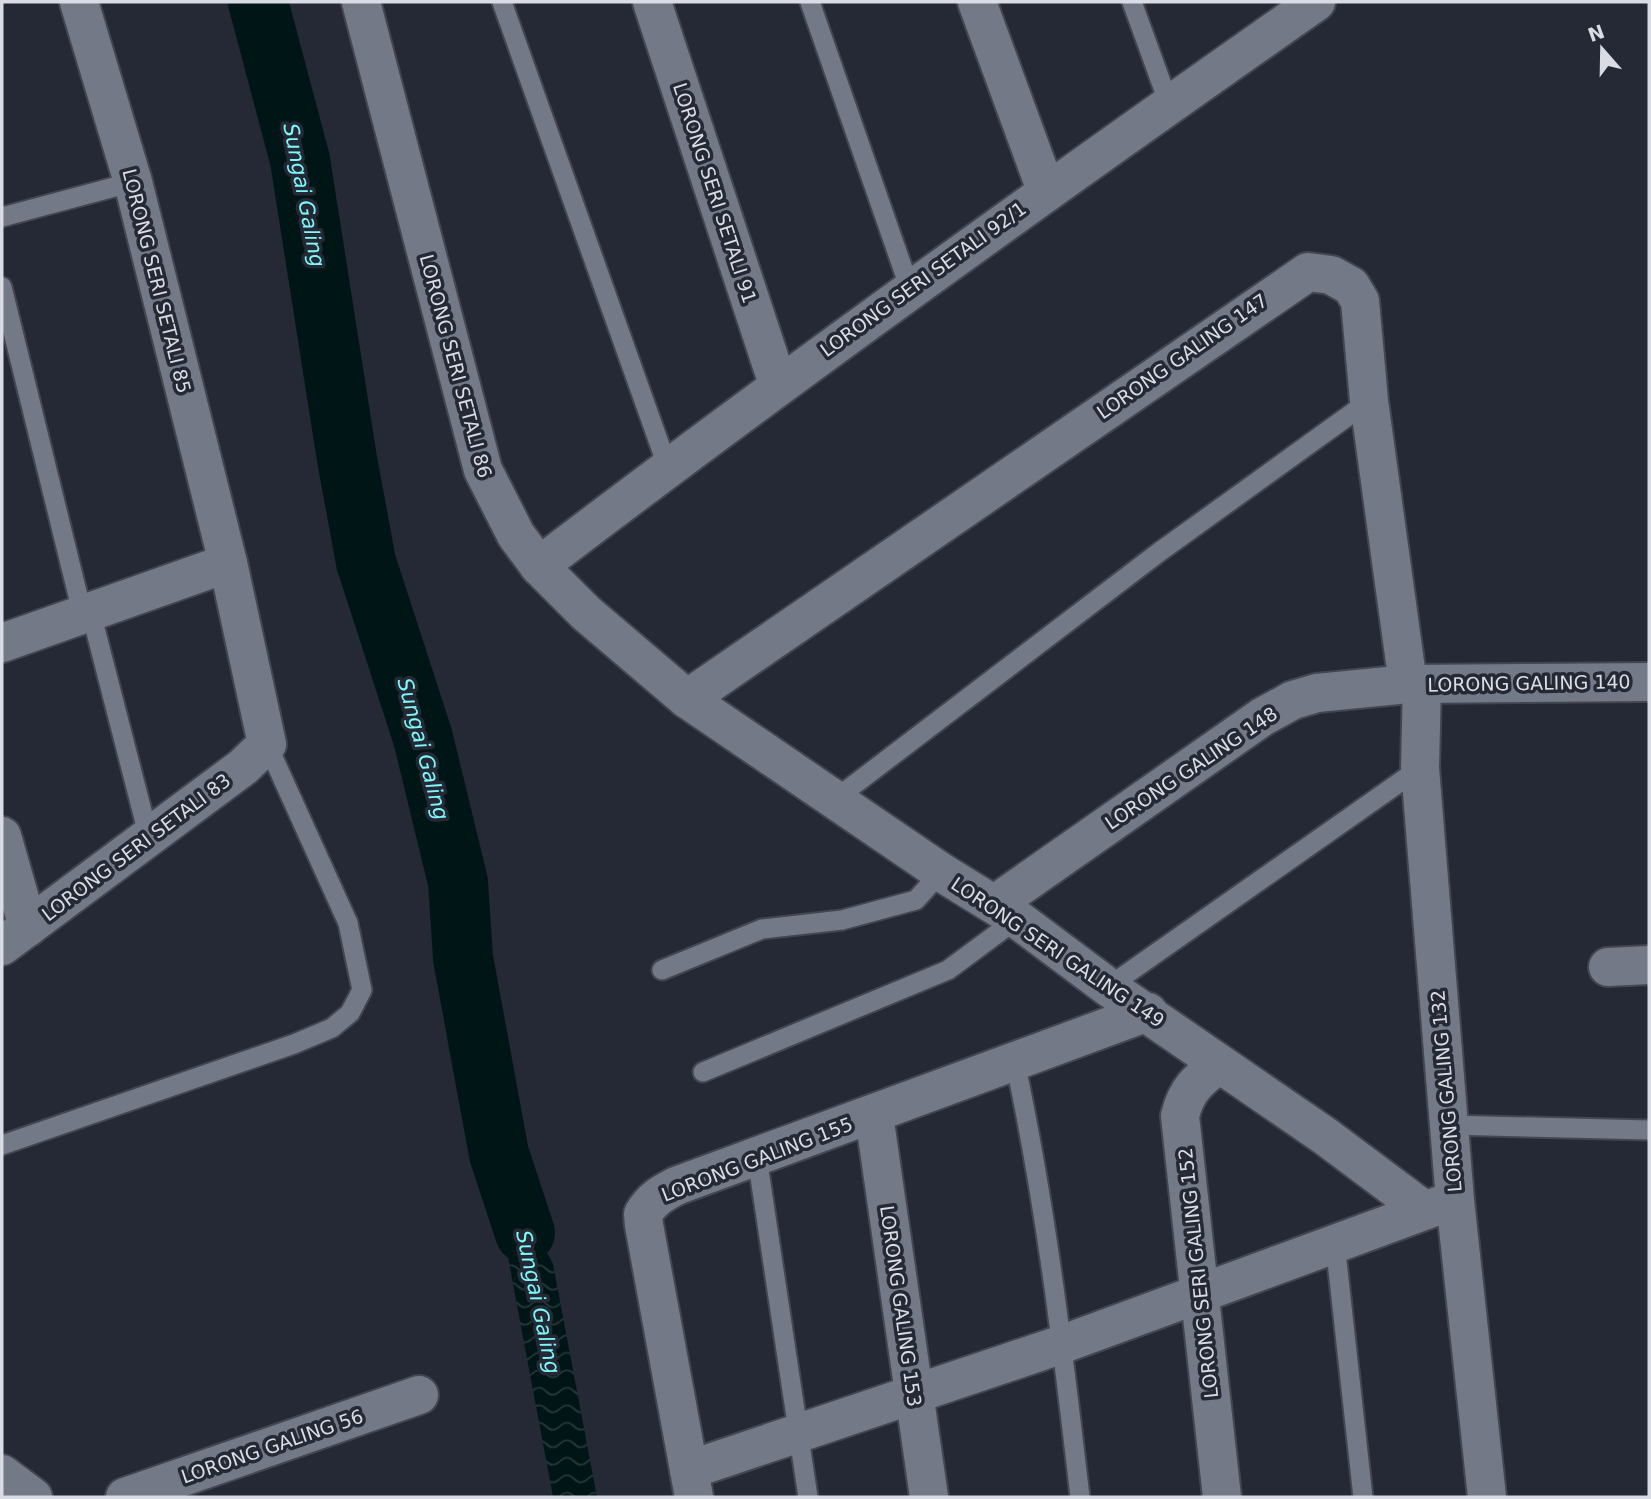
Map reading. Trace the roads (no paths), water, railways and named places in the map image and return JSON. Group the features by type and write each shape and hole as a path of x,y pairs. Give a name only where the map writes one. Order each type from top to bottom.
{"street":[{"name":"LORONG SERI SETALI 85","path":"79,2 132,182 228,563 267,744"},
{"name":"LORONG SERI SETALI 86","path":"361,2 483,470 509,524 539,566 586,613 687,699"},
{"name":"LORONG SERI SETALI 91","path":"652,2 778,384"},
{"path":"977,2 1046,190"},
{"name":"LORONG SERI SETALI 92/1","path":"539,566 778,384 1046,190 1316,2"},
{"name":"LORONG GALING 147","path":"687,699 1308,272 1331,275 1351,286 1360,301 1369,401 1415,684"},
{"path":"2,643 86,611 228,563"},
{"name":"LORONG GALING 140","path":"1415,684 1649,682"},
{"name":"LORONG GALING 132","path":"1415,684 1449,1125 1440,1205 1487,1497"},
{"name":"LORONG GALING 148","path":"1006,912 1262,717 1293,700 1317,693 1415,684"},
{"name":"LORONG SERI GALING 149","path":"687,699 941,872 1006,912 1108,987 1325,1136 1440,1205"},
{"name":"LORONG SERI SETALI 83","path":"15,936 149,838 267,744"},
{"path":"2,836 15,936"},
{"path":"1608,967 1649,965"},
{"name":"LORONG GALING 155","path":"692,1484 643,1214 657,1195 1147,1012"},
{"name":"LORONG SERI GALING 152","path":"1219,1064 1192,1085 1184,1097 1180,1116 1202,1294 1222,1497"},
{"name":"LORONG GALING 153","path":"874,1115 929,1497"},
{"path":"692,1484 797,1433 1063,1344 1440,1205"},
{"name":"LORONG GALING 56","path":"125,1497 419,1395"},
{"path":"2,1474 33,1497"}],"lane":[{"path":"502,2 668,468"},
{"path":"810,2 910,289"},
{"path":"1132,2 1170,104"},
{"path":"2,216 132,182"},
{"path":"2,287 86,611 149,838"},
{"path":"834,800 1158,553 1369,401"},
{"path":"2,1145 294,1044 332,1028 350,1013 362,990 348,923 267,744"},
{"path":"1108,987 1420,768"},
{"path":"662,970 761,929 842,920 916,900 941,872"},
{"path":"703,1072 948,970 1006,912"},
{"path":"1015,1062 1035,1157 1063,1344 1080,1497"},
{"path":"1449,1125 1649,1130"},
{"path":"757,1157 808,1497"},
{"path":"1335,1243 1363,1497"}],"water":[{"path":"499,1154 553,1264 597,1497 553,1497 507,1252"}],"waterway":[{"name":"Sungai Galing","path":"258,2 300,160 366,562 423,738 458,882 463,958 499,1154 525,1233"}]}
